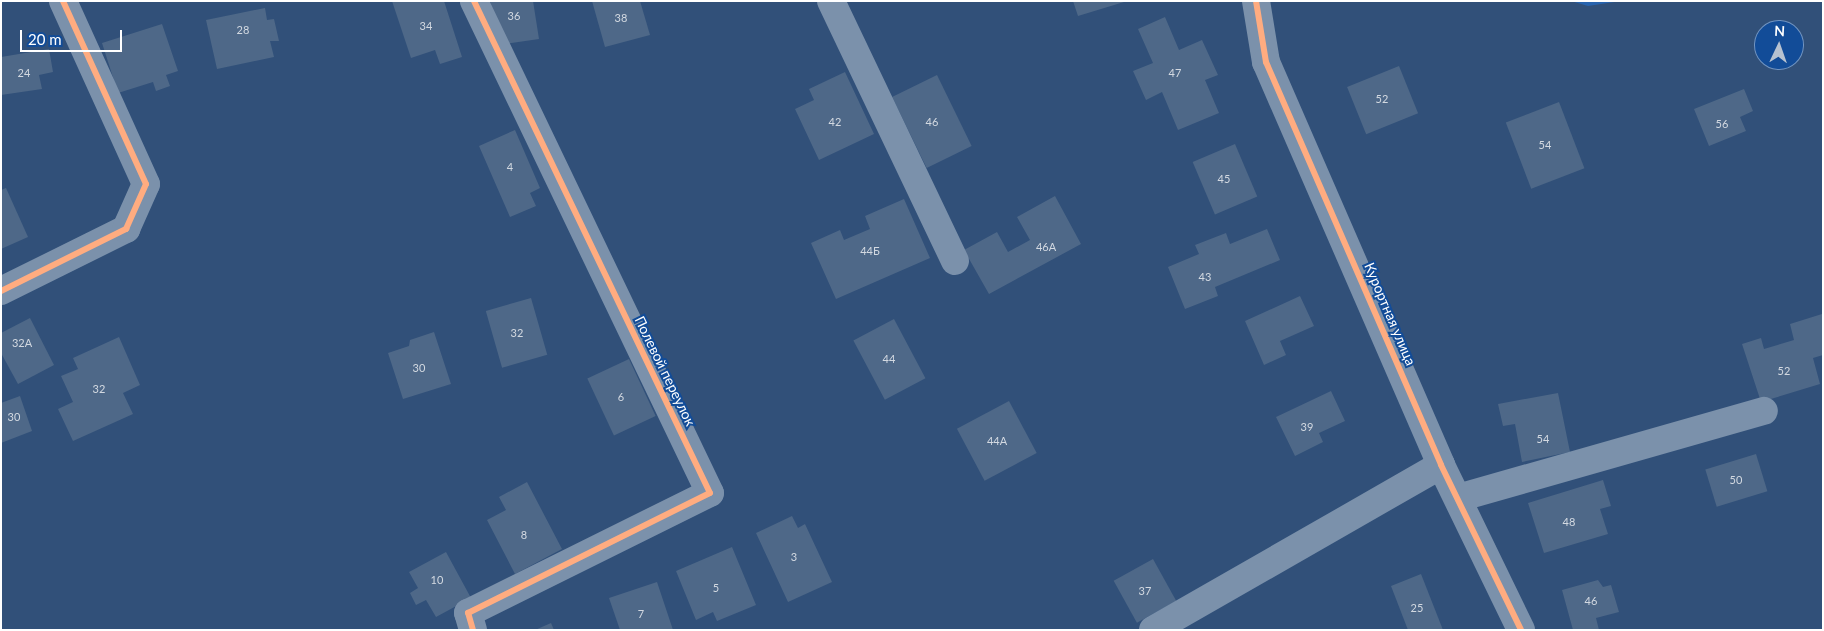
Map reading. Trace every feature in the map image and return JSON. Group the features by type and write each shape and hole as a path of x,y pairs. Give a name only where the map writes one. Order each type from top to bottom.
{"street":[{"path":"1,291 126,229 146,184 63,1"},
{"name":"Полевой переулок","path":"473,630 468,613 710,493 474,1"},
{"path":"831,1 955,261"},
{"name":"Курортная улица","path":"1256,1 1266,62 1442,465 1521,630"},
{"path":"1458,498 1764,412"},
{"path":"1153,630 1442,465"}],"shaded area":[{"path":"1571,1 1621,1 1588,6"}],"building":[{"path":"392,1 444,1 462,57 440,64 435,50 411,58"},
{"path":"490,1 533,1 539,39 505,44 496,31"},
{"path":"592,1 640,1 650,35 605,47"},
{"path":"1073,1 1124,1 1124,2 1078,16"},
{"path":"265,8 267,20 274,19 279,41 270,41 274,57 217,69 206,20"},
{"path":"1165,17 1179,50 1202,40 1218,75 1205,80 1219,113 1178,130 1162,92 1146,100 1133,71 1153,63 1138,29"},
{"path":"162,24 178,71 166,75 170,86 156,91 153,82 118,93 102,43"},
{"path":"49,49 53,72 39,75 42,89 1,95 1,57"},
{"path":"1399,66 1418,113 1366,134 1347,87"},
{"path":"845,72 874,134 819,160 795,109 814,100 809,89"},
{"path":"937,75 972,146 927,168 892,97"},
{"path":"1744,89 1753,111 1740,117 1746,131 1709,146 1694,109"},
{"path":"1559,102 1584,168 1531,189 1506,122"},
{"path":"515,130 540,188 530,193 536,206 510,217 479,146"},
{"path":"1235,144 1257,196 1215,214 1193,162"},
{"path":"6,188 28,237 1,249 1,190"},
{"path":"1055,196 1081,244 989,294 964,250 997,232 1008,252 1030,240 1017,217"},
{"path":"904,199 930,258 836,299 811,243 840,230 844,240 870,229 865,216"},
{"path":"1267,229 1280,260 1215,287 1218,296 1185,309 1168,267 1199,254 1195,245 1226,233 1230,244"},
{"path":"1300,296 1314,326 1280,341 1286,355 1264,365 1245,321"},
{"path":"531,298 547,355 502,368 486,311"},
{"path":"1822,314 1823,355 1813,358 1820,384 1761,402 1742,344 1761,338 1764,349 1794,340 1790,324"},
{"path":"30,318 54,365 18,384 1,353 1,333"},
{"path":"894,319 925,378 885,400 853,341"},
{"path":"434,332 451,384 403,399 388,353 409,346 410,340"},
{"path":"119,337 140,385 123,393 133,414 73,441 58,409 73,402 61,376 78,369 73,358"},
{"path":"629,359 656,416 614,436 587,378"},
{"path":"1331,391 1345,421 1319,433 1323,442 1295,456 1276,417"},
{"path":"1558,393 1570,452 1522,462 1515,424 1503,426 1498,404"},
{"path":"20,396 32,431 1,443 1,403"},
{"path":"1009,401 1037,453 985,481 957,429"},
{"path":"1756,454 1767,491 1717,507 1705,469"},
{"path":"1603,480 1611,506 1600,509 1608,534 1544,553 1528,503"},
{"path":"527,482 562,549 515,574 487,520 506,510 499,497"},
{"path":"792,516 798,528 805,524 832,582 788,602 756,533"},
{"path":"732,547 756,605 717,621 713,612 696,620 676,571"},
{"path":"446,552 471,598 436,617 426,600 416,605 410,593 418,588 409,572"},
{"path":"1153,559 1176,601 1137,623 1114,581"},
{"path":"1421,574 1443,630 1408,630 1391,586"},
{"path":"1598,580 1603,587 1611,585 1619,612 1596,618 1599,630 1573,630 1562,590"},
{"path":"657,582 673,630 620,630 609,598"},
{"path":"551,623 554,630 535,630"}],"cycle path":[{"path":"1,291 126,229 146,184 63,1"},
{"path":"473,630 468,613 710,493 474,1"},
{"path":"1256,1 1266,62 1441,465 1521,630"}]}
